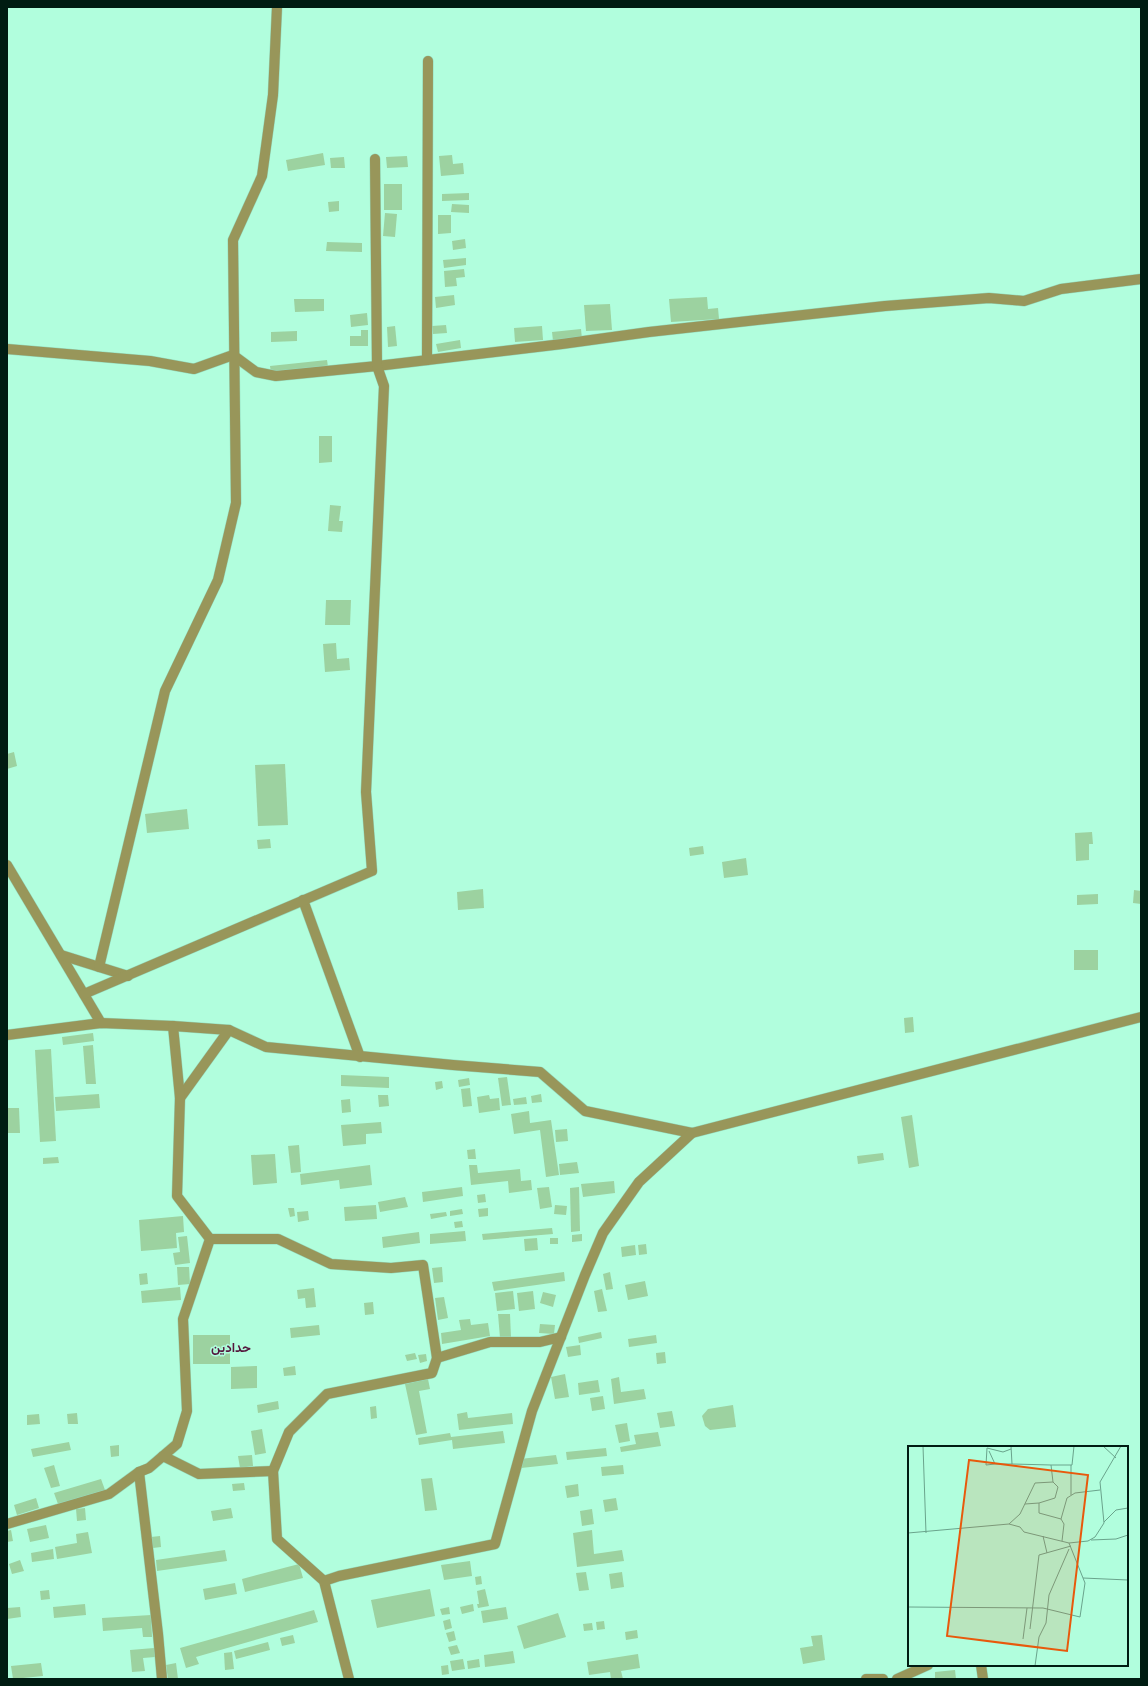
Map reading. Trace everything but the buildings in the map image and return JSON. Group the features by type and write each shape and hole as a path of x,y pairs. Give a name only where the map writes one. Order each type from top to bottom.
{"street":[{"path":"99,967 165,691 218,580 236,503 233,355 233,240 262,176 273,95 277,7"},
{"path":"427,360 428,61"},
{"path":"84,994 372,870 366,792 384,386 377,366 375,159"},
{"path":"233,355 256,372 276,376 377,366 649,332 885,306 989,298 1024,301 1061,289 1141,279"},
{"path":"7,349 150,361 194,369 233,355"},
{"path":"7,865 101,1023"},
{"path":"303,900 360,1056"},
{"path":"61,955 128,976"},
{"path":"7,1034 101,1023 173,1026 229,1030 266,1046 540,1072 585,1111 692,1133 1141,1017"},
{"path":"173,1026 180,1098 177,1196 210,1239"},
{"path":"180,1098 229,1030"},
{"path":"324,1581 339,1576 495,1544 532,1411 603,1233 639,1182 692,1133"},
{"path":"210,1239 278,1239 331,1264 391,1268 423,1265 437,1358 432,1372 327,1394 289,1432 273,1471 277,1539 324,1581 349,1679"},
{"path":"7,1524 108,1494 139,1472 149,1468 177,1444 187,1412 183,1319 210,1239"},
{"path":"437,1358 490,1342 540,1342 561,1337"},
{"path":"163,1456 199,1474 273,1471"},
{"path":"139,1472 162,1679"},
{"path":"897,1679 926,1666"},
{"path":"981,1666 983,1679"},
{"path":"866,1679 883,1679"}],"district":[{"name":"حدادين","path":"231,1347"}]}
